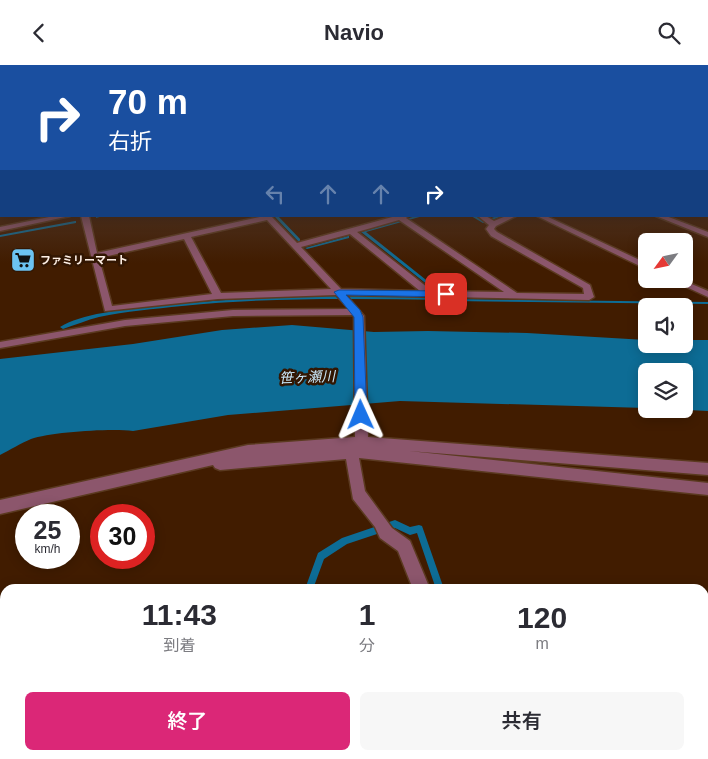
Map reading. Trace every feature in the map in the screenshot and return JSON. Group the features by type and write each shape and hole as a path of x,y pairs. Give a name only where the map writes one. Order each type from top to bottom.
{"street":[{"path":"0,229 54,217"},
{"path":"86,217 108,309 218,296 438,294 589,297 587,287 494,234 487,220 507,217"},
{"path":"94,256 268,217 358,314 359,443 352,464 358,494 383,528 404,546 420,584"},
{"path":"542,217 638,262"},
{"path":"662,217 708,235"},
{"path":"296,246 404,219 514,295"},
{"path":"351,231 438,294"},
{"path":"186,236 218,296"},
{"path":"693,288 708,295"},
{"path":"0,345 125,323 233,313 358,314"},
{"path":"359,443 365,452 708,489"},
{"path":"0,507 248,451 359,443 708,469"}],"water":[{"name":"笹ヶ瀬川","path":"292,325 374,332 527,333 638,340 638,353 693,353 693,340 708,340 708,411 693,410 693,363 638,363 638,408 400,401 228,415 133,431 97,430 52,434 31,439 0,455 0,359 133,344 222,330"}],"waterway":[{"path":"277,217 299,240"},
{"path":"417,217 363,232 448,299"},
{"path":"475,217 483,222 498,217"},
{"path":"0,236 75,222"},
{"path":"307,248 348,237"},
{"path":"63,327 88,318 114,313 202,302 272,298 448,299"},
{"path":"448,299 708,303"},
{"path":"311,584 321,556 345,541 395,524 410,531 419,529 438,584"}],"place":[{"name":"ファミリーマート","path":"23,260"}],"route":[{"path":"361,415 359,317 357,312 344,300 339,292 446,294"}]}
